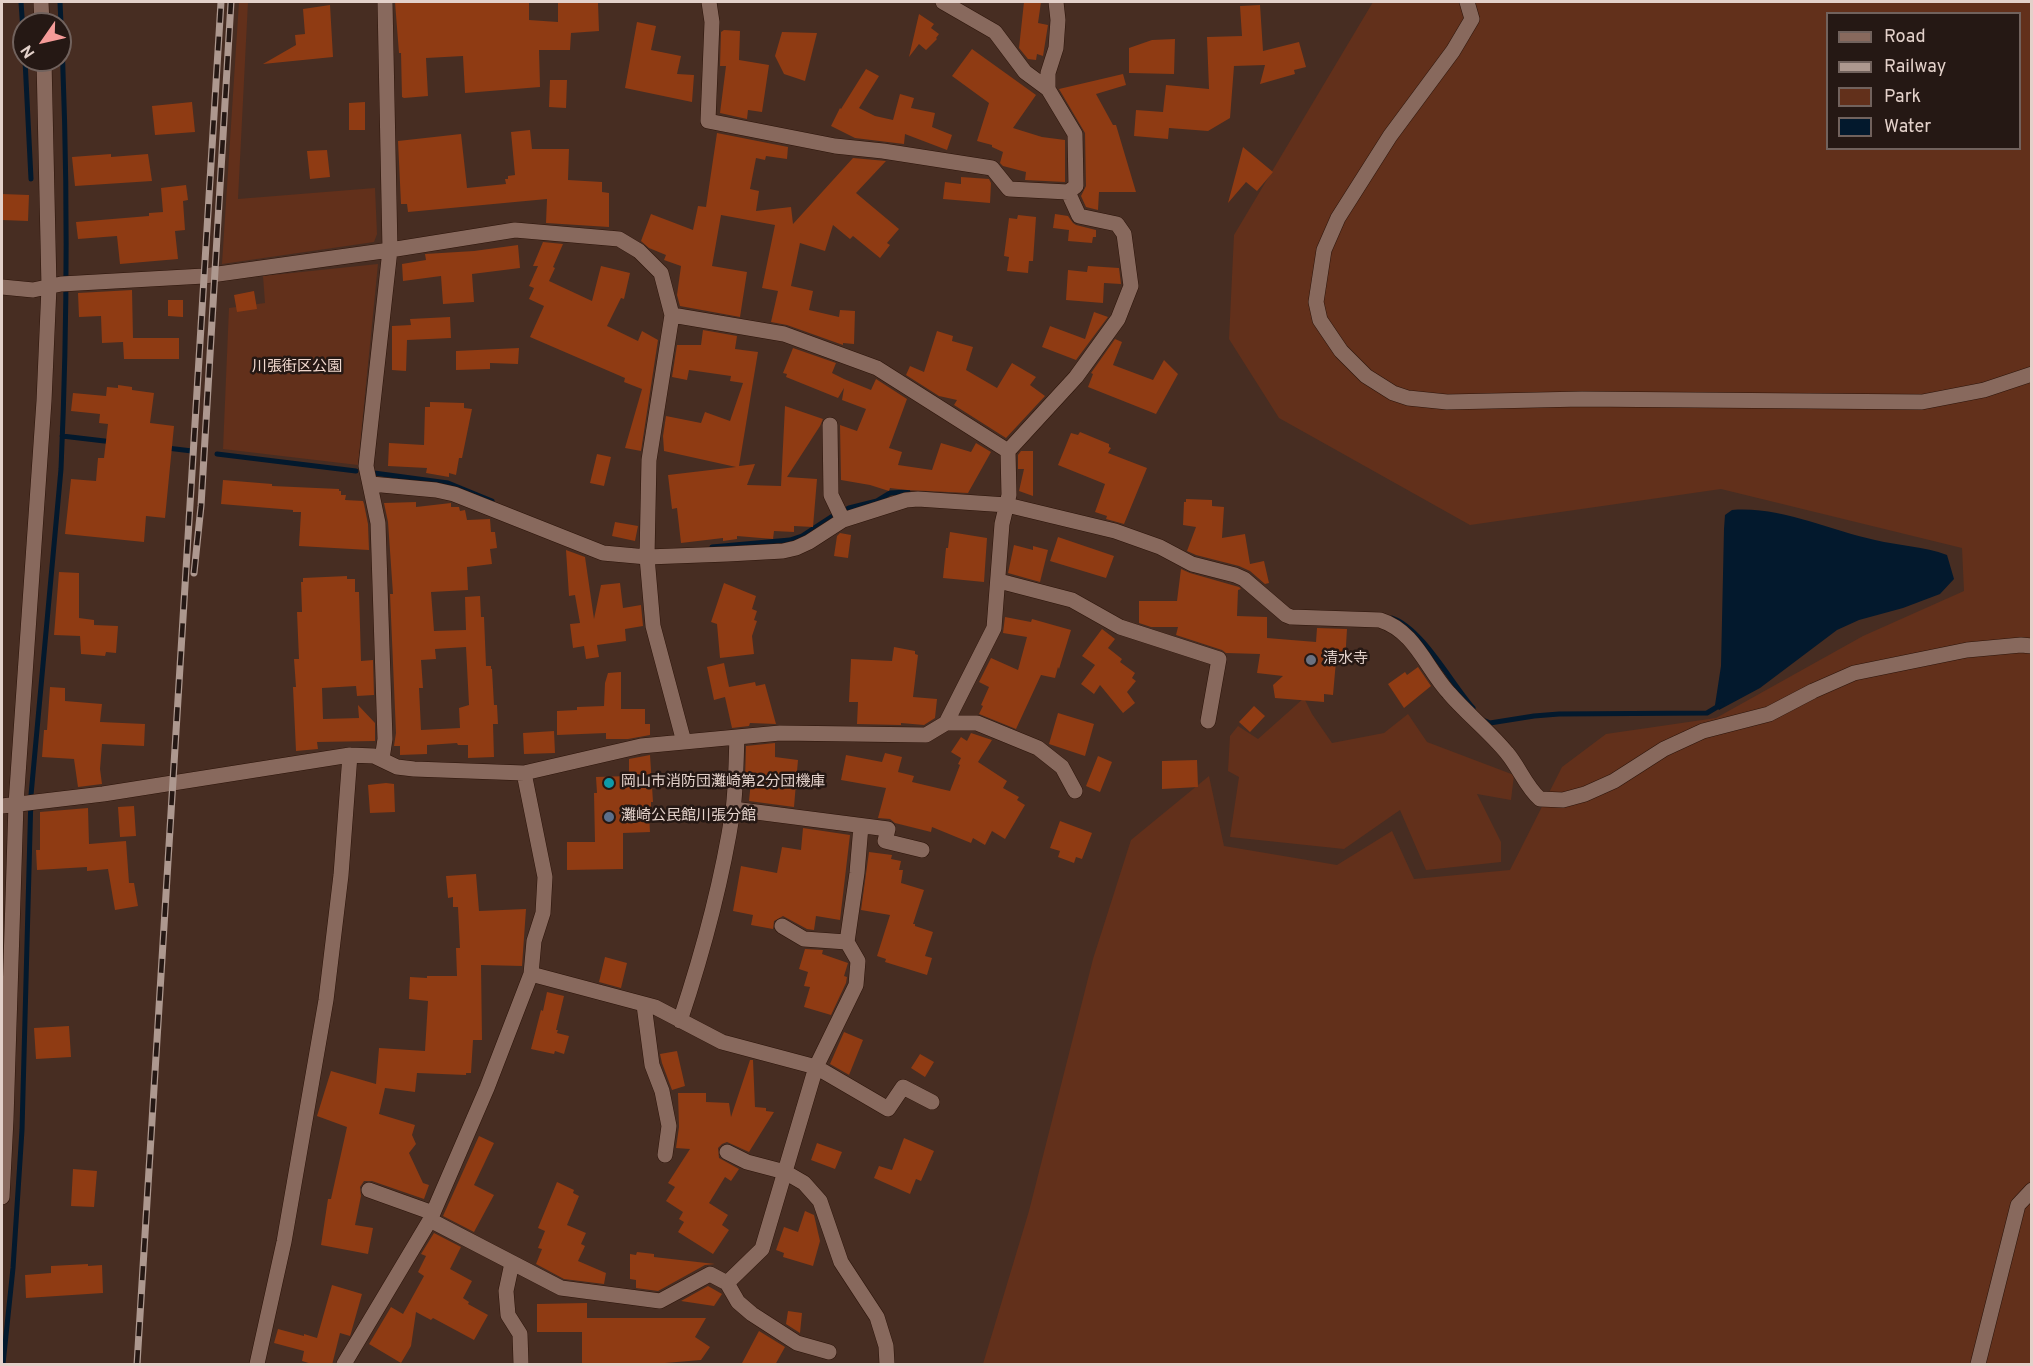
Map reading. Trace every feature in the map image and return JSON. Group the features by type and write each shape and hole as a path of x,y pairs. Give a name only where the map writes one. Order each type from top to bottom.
{"street":[{"path":"382,759 385,739 378,524 366,466 390,250 385,2"},
{"path":"709,2 712,22 708,121 835,146 992,168 1009,189 1068,192 1076,186 1075,134 1048,89 1025,72 995,32 943,2"},
{"path":"1048,89 1048,73 1056,48 1058,20 1056,2"},
{"path":"1467,2 1472,20 1453,51 1390,136 1349,199 1324,250 1316,302 1320,320 1341,351 1375,382 1393,393 1408,398 1447,402 1582,399 1922,402 1984,390 2031,374"},
{"path":"2,1197 20,804 44,401 60,284 45,72"},
{"path":"946,723 994,627 1002,524 1009,495 1008,451 1076,378 1118,319 1131,286 1124,234 1117,224 1079,216 1068,192"},
{"path":"2,287 33,290 60,284 204,276 516,230 619,239 639,251 661,273 672,315 649,460 646,557 653,626 684,742"},
{"path":"672,315 784,333 877,368 1008,451"},
{"path":"830,424 831,495 840,514"},
{"path":"371,484 436,490 454,494 603,553 646,557 783,551 809,542 840,514 918,499 1007,505 1126,534 1160,546 1191,564 1244,579 1291,617 1380,620 1401,630 1440,683 1506,751 1540,799 1563,800 1585,794 1614,781 1664,749 1703,731 1769,714 1854,673 1967,650 2031,646"},
{"path":"999,581 1072,600 1120,627 1219,659 1208,721"},
{"path":"20,804 103,794 350,755 374,756 397,767 414,769 525,773 641,746 780,733 926,735 946,723 977,723 1038,748 1062,767 1075,791"},
{"path":"680,1021 699,967 712,916 733,809 737,737"},
{"path":"257,1365 284,1242 326,1000 341,875 350,755"},
{"path":"345,1365 431,1216 487,1088 531,974 534,941 543,913 545,877 525,773"},
{"path":"733,809 888,829 885,841 922,850"},
{"path":"727,1282 762,1249 816,1067 856,985 858,961 847,942 861,826"},
{"path":"782,926 804,939 847,942"},
{"path":"531,974 655,1007 722,1042 816,1067 888,1108 903,1087 932,1102"},
{"path":"644,1005 652,1065 662,1091 669,1126 665,1155"},
{"path":"727,1152 747,1162 785,1172 804,1183 819,1201 841,1262 877,1317 886,1346 887,1365"},
{"path":"369,1190 431,1216 512,1263 561,1288 660,1301 710,1274 727,1282 738,1302 752,1314 797,1343 829,1352"},
{"path":"1978,1365 2018,1205 2031,1190"},
{"path":"512,1263 506,1291 507,1307 508,1315 520,1334 521,1365"}],"green space":[{"path":"239,2 248,2 238,199 375,188 377,234 374,242 222,264"},
{"path":"1373,2 2031,2 2031,1364 983,1364 1029,1211 1093,959 1131,840 1209,776 1224,846 1337,865 1392,831 1414,879 1510,870 1562,767 1606,734 1716,718 1863,636 1964,591 1962,548 1721,489 1470,525 1279,418 1229,339 1234,235"},
{"name":"川張街区公園","path":"378,264 358,465 223,449 229,308 265,303 263,276"},
{"path":"1304,698 1332,743 1384,733 1408,714 1427,742 1514,775 1511,800 1477,794 1501,842 1501,862 1426,870 1400,810 1344,849 1230,837 1239,777 1228,771 1230,736 1238,726 1258,739"}],"water":[{"path":"1732,510 1786,515 1857,536 1938,552 1947,555 1954,579 1940,594 1903,608 1859,620 1837,630 1760,688 1719,710 1715,705 1721,666 1724,529 1725,515"}],"building":[{"path":"395,2 529,2 529,20 558,22 558,2 598,2 599,31 571,33 570,50 539,50 540,87 465,93 463,56 426,58 428,96 404,98 402,97 401,53 399,53"},
{"path":"1024,2 1041,2 1038,23 1048,25 1043,56 1037,54 1036,60 1028,59 1019,48"},
{"path":"330,5 333,57 263,64 296,45 295,35 305,34 303,9"},
{"path":"1260,5 1263,51 1299,42 1306,67 1294,70 1295,74 1260,84 1265,65 1234,66 1230,118 1208,131 1169,128 1168,139 1134,136 1136,110 1163,112 1166,85 1209,89 1207,37 1242,36 1240,6"},
{"path":"919,14 934,24 931,28 939,34 926,50 919,44 909,57"},
{"path":"637,22 656,26 651,50 681,56 677,74 694,75 692,102 625,88"},
{"path":"724,30 740,31 739,60 769,65 762,112 748,110 747,119 720,113 726,66 720,66 721,32"},
{"path":"782,32 817,33 805,81 784,74 775,56"},
{"path":"1175,39 1174,74 1129,73 1129,48 1152,40"},
{"path":"972,49 1036,95 1013,128 1042,137 1065,140 1065,182 1025,180 1026,172 1003,166 1000,163 1003,152 992,145 977,141 989,103 952,76"},
{"path":"866,69 879,76 859,108 875,116 893,120 900,94 914,98 911,108 935,113 932,127 952,135 947,150 905,134 904,144 855,138 831,126"},
{"path":"1123,74 1126,85 1096,94 1113,125 1116,125 1136,192 1099,192 1098,210 1086,207 1081,196 1086,186 1085,133 1059,89"},
{"path":"550,80 567,80 566,108 549,107"},
{"path":"192,102 195,132 155,135 152,106"},
{"path":"365,102 365,130 349,130 349,103"},
{"path":"530,130 532,149 569,149 568,180 602,182 602,192 609,193 609,227 546,223 547,199 408,212 407,204 401,204 398,141 461,134 467,188 506,184 505,179 508,179 508,176 515,175 511,132"},
{"path":"717,133 788,147 787,159 766,156 765,160 756,158 750,189 759,191 756,211 791,207 793,224 853,158 886,161 856,193 899,229 887,243 890,245 880,258 853,236 850,239 833,225 825,251 800,243 791,286 813,291 809,310 839,317 840,310 855,311 854,344 843,343 843,345 787,325 771,322 778,291 762,288 775,225 721,215 712,266 747,272 740,317 680,306 677,295 681,266 664,260 666,255 649,248 641,241 651,214 693,230 698,206 706,207"},
{"path":"1243,147 1273,172 1257,191 1246,182 1228,203"},
{"path":"327,150 330,177 310,179 307,151"},
{"path":"111,154 111,157 148,154 152,181 75,186 72,157"},
{"path":"961,177 989,179 991,183 990,203 943,199 945,182 961,184"},
{"path":"186,185 188,200 183,201 185,230 175,231 178,259 120,264 117,236 78,239 76,222 149,216 149,213 163,212 161,188"},
{"path":"2,194 29,195 28,221 2,220"},
{"path":"1055,214 1068,216 1076,225 1096,230 1096,237 1093,237 1092,243 1068,241 1069,230 1053,228"},
{"path":"1018,215 1036,217 1033,261 1029,261 1028,273 1007,271 1009,257 1004,256 1009,218 1017,219"},
{"path":"543,242 563,244 549,281 592,301 601,266 630,273 624,299 621,298 607,326 638,341 642,331 658,340 641,451 625,448 642,389 624,382 625,378 530,337 544,306 529,299 534,288 529,286 538,266 533,266"},
{"path":"518,245 520,268 472,274 474,302 443,304 441,276 403,281 402,264 426,260 425,254"},
{"path":"1088,266 1119,268 1121,284 1104,283 1103,303 1066,300 1068,270 1087,272"},
{"path":"132,290 133,338 179,338 179,359 124,359 123,342 102,343 101,316 79,317 78,293"},
{"path":"254,291 257,309 237,312 234,295"},
{"path":"168,300 183,300 183,317 168,316"},
{"path":"1094,312 1108,317 1076,360 1042,347 1050,326 1085,339"},
{"path":"450,317 451,338 407,340 406,371 392,370 392,326 411,325 410,319"},
{"path":"703,330 737,336 735,349 758,352 739,466 755,464 747,485 781,486 785,406 823,419 787,477 817,479 813,527 794,526 794,532 774,531 773,539 737,536 737,539 723,541 723,538 681,543 677,508 672,509 668,475 736,467 664,451 663,436 666,416 701,423 705,412 730,421 743,383 730,381 731,376 689,370 687,380 672,377 677,345 701,345"},
{"path":"937,331 953,336 952,341 973,347 966,370 997,388 1012,363 1036,377 1030,385 1045,396 1006,438 954,405 957,400 939,396 906,375 910,366 924,372"},
{"path":"1115,339 1122,342 1113,365 1153,380 1164,360 1178,374 1156,414 1088,387 1093,374 1091,373"},
{"path":"519,348 518,364 490,363 490,369 456,370 456,351"},
{"path":"793,348 836,363 832,373 844,379 871,390 876,379 907,399 889,448 902,452 898,465 932,470 941,443 971,452 976,443 991,452 968,493 890,488 889,491 841,480 840,425 857,431 866,409 842,400 844,388 838,398 786,377 787,374 783,373"},
{"path":"118,385 132,387 132,390 154,393 150,423 174,426 165,518 146,516 144,542 65,534 71,479 96,481 98,458 104,458 108,424 99,423 100,414 71,411 73,393 106,396 107,387 118,388"},
{"path":"430,402 464,403 464,408 472,409 462,458 459,458 456,475 449,473 449,477 426,473 427,468 388,466 389,443 424,445 425,407 430,407"},
{"path":"1080,432 1109,444 1111,448 1108,453 1147,468 1124,524 1106,519 1107,516 1095,512 1105,484 1058,465 1071,433 1078,435"},
{"path":"1021,451 1033,451 1033,496 1019,491 1024,469 1018,469 1018,455"},
{"path":"597,454 611,457 604,486 590,483"},
{"path":"223,480 272,484 272,486 339,489 341,495 346,495 345,500 363,501 368,524 369,550 299,546 301,512 221,504"},
{"path":"1186,499 1212,500 1212,506 1224,507 1222,538 1245,534 1250,564 1264,561 1269,583 1265,584 1250,571 1239,566 1187,551 1196,527 1183,525"},
{"path":"416,502 416,507 451,503 451,507 459,507 460,511 465,510 467,520 490,519 491,532 495,532 497,548 490,549 492,564 467,567 468,590 431,592 434,631 466,630 465,597 480,596 481,617 484,617 486,666 491,666 492,669 494,705 497,705 498,724 493,724 494,757 468,758 468,745 457,743 427,745 427,754 400,755 400,746 394,746 396,733 390,594 393,594 388,522 384,503","holes":["466,647 469,705 459,708 460,728 421,730 419,688 423,688 421,660 436,659 435,649"]},
{"path":"615,522 638,526 635,541 612,536"},
{"path":"950,532 987,538 984,582 943,578"},
{"path":"840,533 851,535 848,558 834,556 837,536"},
{"path":"1058,537 1114,556 1106,578 1050,561"},
{"path":"1014,545 1033,550 1033,546 1048,550 1040,582 1008,573"},
{"path":"566,550 585,557 594,619 601,585 620,583 623,608 641,605 643,626 625,629 626,641 597,645 599,657 586,659 584,646 573,648 570,624 580,623 575,595 569,596"},
{"path":"1181,569 1239,587 1241,589 1238,590 1237,616 1267,617 1267,638 1316,642 1317,628 1347,629 1345,662 1336,661 1333,695 1324,694 1324,702 1275,698 1273,685 1283,676 1257,673 1260,654 1226,653 1176,635 1178,627 1151,627 1139,623 1139,601 1177,601"},
{"path":"59,572 79,573 79,618 94,620 94,625 118,626 116,653 106,652 105,656 81,654 80,636 54,635"},
{"path":"347,576 347,579 355,579 355,592 359,592 361,661 373,660 374,695 357,696 356,686 322,688 323,719 359,718 358,705 375,723 375,741 317,742 318,749 296,751 293,687 296,687 294,659 299,659 297,612 302,612 301,582 303,578"},
{"path":"724,583 756,596 752,609 757,611 754,620 757,621 752,636 754,654 720,658 717,624 711,622"},
{"path":"1005,617 1031,622 1032,619 1071,630 1055,678 1041,675 1016,729 979,714 989,687 979,682 991,658 1018,670 1027,637 1003,633"},
{"path":"1102,629 1115,639 1108,648 1122,659 1120,662 1135,673 1132,678 1136,681 1127,692 1135,703 1123,713 1100,685 1094,694 1081,684 1095,665 1082,656"},
{"path":"894,647 915,651 918,655 913,697 937,699 935,718 924,725 857,724 858,702 849,702 851,659 892,661"},
{"path":"724,663 729,687 755,682 756,686 765,684 776,724 750,723 749,726 732,728 725,697 714,700 707,667"},
{"path":"1418,667 1431,686 1404,708 1388,684 1405,672 1407,675"},
{"path":"621,672 621,709 645,709 645,724 650,724 650,735 628,739 606,739 606,733 557,735 557,711 577,710 577,707 604,706 608,673"},
{"path":"50,687 65,688 65,701 102,704 100,722 145,724 144,746 102,744 100,769 102,784 78,787 74,759 42,757 44,730 47,730"},
{"path":"1254,706 1265,716 1250,732 1239,722"},
{"path":"1058,713 1094,724 1085,756 1049,744"},
{"path":"554,731 555,753 524,754 523,733"},
{"path":"971,733 992,740 978,762 1007,781 1003,788 1019,797 1017,800 1025,805 1005,839 992,831 985,845 973,838 971,843 932,827 931,832 895,823 890,819 878,818 886,788 841,780 846,755 882,762 885,753 902,757 898,772 914,776 912,782 950,791 961,758 951,752 961,737 967,741"},
{"path":"775,743 775,757 798,760 794,807 749,801 751,781 745,780 746,746"},
{"path":"650,755 653,802 651,802 651,813 649,813 650,832 623,833 623,869 567,870 567,842 595,842 596,777 629,776 629,759"},
{"path":"1098,756 1112,762 1100,792 1086,786"},
{"path":"1197,760 1198,787 1162,789 1162,761"},
{"path":"394,784 395,812 370,813 368,785"},
{"path":"134,806 136,836 120,837 118,807"},
{"path":"88,808 89,844 126,841 129,883 134,883 138,906 115,910 108,869 87,871 87,867 37,870 36,850 40,850 40,812"},
{"path":"1060,821 1092,833 1082,859 1076,857 1074,863 1058,857 1060,851 1050,848"},
{"path":"803,828 850,835 840,920 816,916 814,930 807,929 783,916 774,921 773,929 751,925 753,915 733,911 741,866 777,873 782,847 801,850"},
{"path":"869,852 892,855 891,859 901,861 899,870 903,870 901,883 924,890 913,924 933,932 925,956 932,958 927,975 885,962 886,959 877,956 890,915 861,910"},
{"path":"476,874 479,911 526,909 522,966 481,965 482,1040 473,1040 471,1073 466,1073 466,1075 417,1073 415,1092 385,1088 379,1114 415,1125 412,1135 416,1144 409,1153 423,1183 429,1185 424,1199 372,1181 364,1181 360,1187 361,1196 355,1225 373,1228 368,1254 321,1245 328,1199 331,1199 347,1127 317,1116 331,1071 376,1084 379,1048 425,1051 428,1001 409,999 410,977 457,976 456,948 460,948 458,907 453,907 453,897 448,898 446,876"},
{"path":"805,949 823,950 822,954 848,963 844,976 847,977 846,983 831,1015 804,1007 810,987 804,986 808,972 799,969"},
{"path":"605,957 627,963 621,988 599,982"},
{"path":"547,992 564,996 556,1030 558,1030 557,1033 569,1036 564,1054 531,1049"},
{"path":"69,1026 71,1057 36,1059 34,1028"},
{"path":"844,1032 863,1040 849,1075 830,1064"},
{"path":"677,1051 685,1086 672,1090 660,1054"},
{"path":"920,1054 934,1062 925,1077 911,1068"},
{"path":"750,1060 753,1060 755,1107 766,1108 766,1111 774,1112 749,1152 727,1142 718,1148 719,1158 739,1169 731,1181 725,1177 709,1203 728,1215 722,1225 729,1230 713,1254 678,1232 684,1222 679,1219 683,1212 666,1201 675,1187 668,1183 690,1149 676,1148 679,1127 678,1093 706,1093 706,1102 729,1103 731,1117"},
{"path":"479,1136 494,1143 474,1185 494,1195 474,1232 443,1216"},
{"path":"904,1138 934,1151 921,1181 916,1179 910,1194 874,1178 879,1166 892,1170"},
{"path":"817,1143 842,1152 835,1169 811,1160"},
{"path":"73,1169 97,1171 94,1207 71,1206"},
{"path":"557,1182 574,1190 573,1193 579,1196 567,1225 586,1233 581,1244 585,1246 578,1261 606,1273 604,1284 564,1279 536,1264 542,1249 538,1248 545,1231 538,1228"},
{"path":"805,1211 814,1215 820,1241 813,1266 783,1257 784,1253 776,1250 784,1227 798,1232"},
{"path":"434,1233 461,1247 450,1269 472,1281 463,1298 469,1302 468,1304 488,1315 474,1340 433,1318 431,1320 416,1312 411,1346 401,1363 369,1344 391,1307 403,1314 424,1276 418,1272 426,1256 421,1254"},
{"path":"637,1252 654,1254 654,1257 715,1264 705,1265 658,1291 636,1288 636,1280 630,1279 630,1254 636,1255"},
{"path":"88,1264 88,1266 102,1265 103,1293 26,1298 25,1275 51,1273 51,1266"},
{"path":"332,1285 362,1294 350,1336 340,1333 332,1365 315,1365 302,1361 304,1351 274,1343 278,1329 317,1338"},
{"path":"708,1286 722,1294 714,1306 681,1301"},
{"path":"587,1303 587,1318 706,1318 695,1337 710,1347 701,1360 641,1365 582,1365 582,1332 537,1332 537,1304"},
{"path":"788,1311 802,1313 800,1333 786,1324"},
{"path":"759,1331 785,1347 775,1365 741,1365"}],"waterway":[{"path":"21,2 22,12"},
{"path":"3,1364 13,1268 22,1130 31,795 61,469 66,235 65,118 60,2"},
{"path":"26,72 31,179"},
{"path":"62,436 113,442"},
{"path":"167,448 192,451"},
{"path":"217,454 356,471"},
{"path":"374,473 448,483 492,501"},
{"path":"712,547 790,540 802,536 849,508 877,501 890,493 908,492"},
{"path":"1392,618 1403,624 1425,644 1473,708"},
{"path":"1483,720 1490,723 1559,714 1707,713 1722,704"}],"railway":[{"path":"137,1364 221,2"},
{"path":"194,573 201,506 231,2"}],"place":[{"name":"清水寺","path":"1311,660"},
{"name":"岡山市消防団灘崎第2分団機庫","path":"609,783"},
{"name":"灘崎公民館川張分館","path":"609,817"}]}
